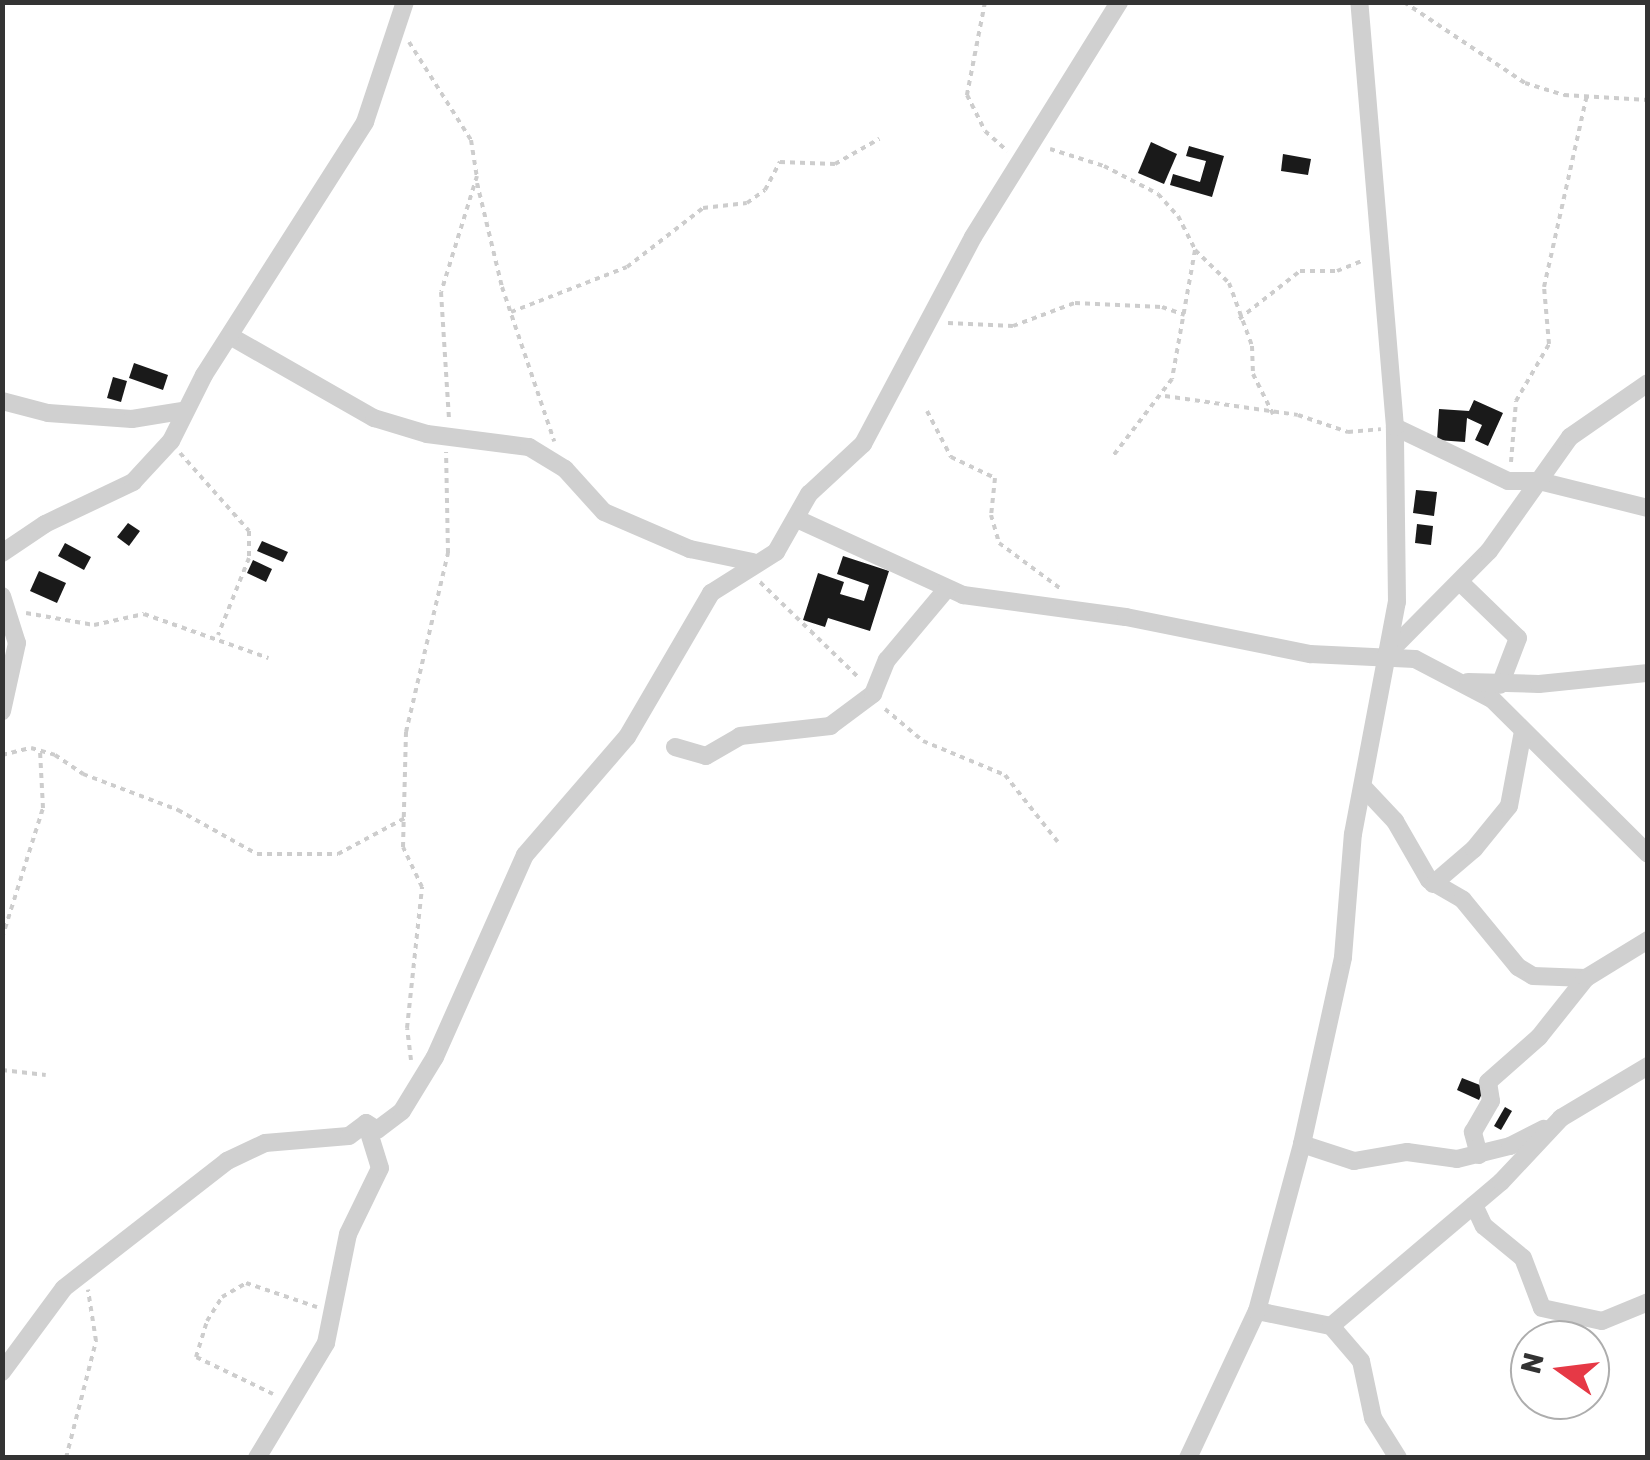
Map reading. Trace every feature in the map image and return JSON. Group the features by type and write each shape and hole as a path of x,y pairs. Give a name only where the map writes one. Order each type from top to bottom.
{"street":[{"path":"366,1123 377,1130 389,1122 417,1088 525,855 627,736 711,593 753,562 776,552 809,494 863,444 922,328 1025,151 1120,2"},
{"path":"1188,1458 1257,1311 1302,1144 1343,956 1353,834 1396,602 1395,427 1376,246 1359,2"},
{"path":"2,553 34,530 133,482 171,441 182,411 365,122 402,11"},
{"path":"230,336 374,418 446,436 520,444 565,469 604,512 690,549 753,562"},
{"path":"1386,656 1461,583 1582,426 1648,384"},
{"path":"2,401 48,413 132,419 182,411"},
{"path":"1395,427 1508,481 1539,481 1648,508"},
{"path":"797,519 946,591 1310,654 1415,659 1468,682 1640,836 1648,854"},
{"path":"1461,583 1518,638 1500,684"},
{"path":"676,748 706,756 740,736 813,732 874,694 887,660 946,591"},
{"path":"2,710 18,643 7,604"},
{"path":"1468,682 1500,684 1648,673"},
{"path":"1433,884 1474,849 1509,806 1523,731"},
{"path":"1364,786 1396,820 1433,884 1455,893 1527,973 1586,978"},
{"path":"1479,1155 1472,1132 1491,1101 1488,1082 1539,1037 1586,978 1648,940"},
{"path":"1302,1144 1357,1161 1406,1152 1479,1155 1533,1136 1648,1066"},
{"path":"1331,1326 1474,1205 1561,1118"},
{"path":"2,1372 83,1271 244,1150 349,1136 366,1123"},
{"path":"258,1458 322,1355 348,1234 380,1168 366,1123"},
{"path":"1474,1205 1484,1226 1524,1258 1542,1308 1602,1321 1648,1302"},
{"path":"1257,1311 1331,1326 1361,1361 1372,1418 1398,1458"}],"path":[{"path":"985,2 968,95 985,131 1025,151 1104,166 1158,194 1195,250 1224,274 1252,346 1253,374 1274,414"},
{"path":"1404,2 1525,83 1564,95 1648,100"},
{"path":"402,11 471,140 476,180 511,312 565,469"},
{"path":"1508,481 1516,402 1549,344 1544,287 1586,94"},
{"path":"511,312 627,267 703,208 747,203 764,190 780,162 835,164 879,139"},
{"path":"417,1088 407,1028 422,887 405,858 408,714 448,554 442,292 476,180"},
{"path":"1238,318 1300,271 1357,266 1376,246"},
{"path":"1113,456 1164,396 1181,350 1195,250"},
{"path":"922,328 956,320 1013,326 1075,303 1185,315"},
{"path":"1164,396 1274,414 1348,432 1395,427"},
{"path":"927,411 956,462 995,478 992,523 999,543 1054,579 1072,612"},
{"path":"171,441 249,531 249,558 218,636"},
{"path":"753,562 767,595 874,694 911,734 1005,775 1058,842"},
{"path":"7,604 94,625 144,614 218,636 268,658"},
{"path":"2,755 40,750 83,774 178,810 257,854 338,854 406,817"},
{"path":"2,938 44,808 40,750"},
{"path":"2,1070 46,1075"},
{"path":"66,1458 96,1340 83,1271"},
{"path":"292,1398 204,1364 196,1346 214,1307 239,1284 284,1292 314,1308 333,1304"}],"building":[{"path":"1151,142 1177,154 1164,184 1138,173"},
{"path":"1189,146 1224,156 1212,197 1170,185 1173,174 1200,182 1206,161 1186,156"},
{"path":"1283,154 1311,159 1308,175 1281,171"},
{"path":"134,363 168,375 163,390 129,378"},
{"path":"113,377 127,381 121,402 107,398"},
{"path":"1474,400 1503,413 1488,446 1475,440 1482,425 1467,418 1465,442 1437,440 1439,409 1469,411"},
{"path":"1416,490 1437,492 1434,516 1413,513"},
{"path":"128,523 140,531 129,546 117,537"},
{"path":"1417,524 1433,526 1431,545 1415,543"},
{"path":"262,541 288,552 283,562 257,551"},
{"path":"65,543 91,557 84,570 58,556"},
{"path":"843,556 889,571 870,631 828,618 825,627 803,620 818,573 844,582 840,594 864,601 869,585 837,574"},
{"path":"253,560 272,569 266,582 247,573"},
{"path":"39,571 66,583 57,603 30,591"},
{"path":"1462,1078 1485,1087 1479,1100 1457,1090"},
{"path":"1505,1107 1512,1111 1501,1130 1494,1126"}]}
